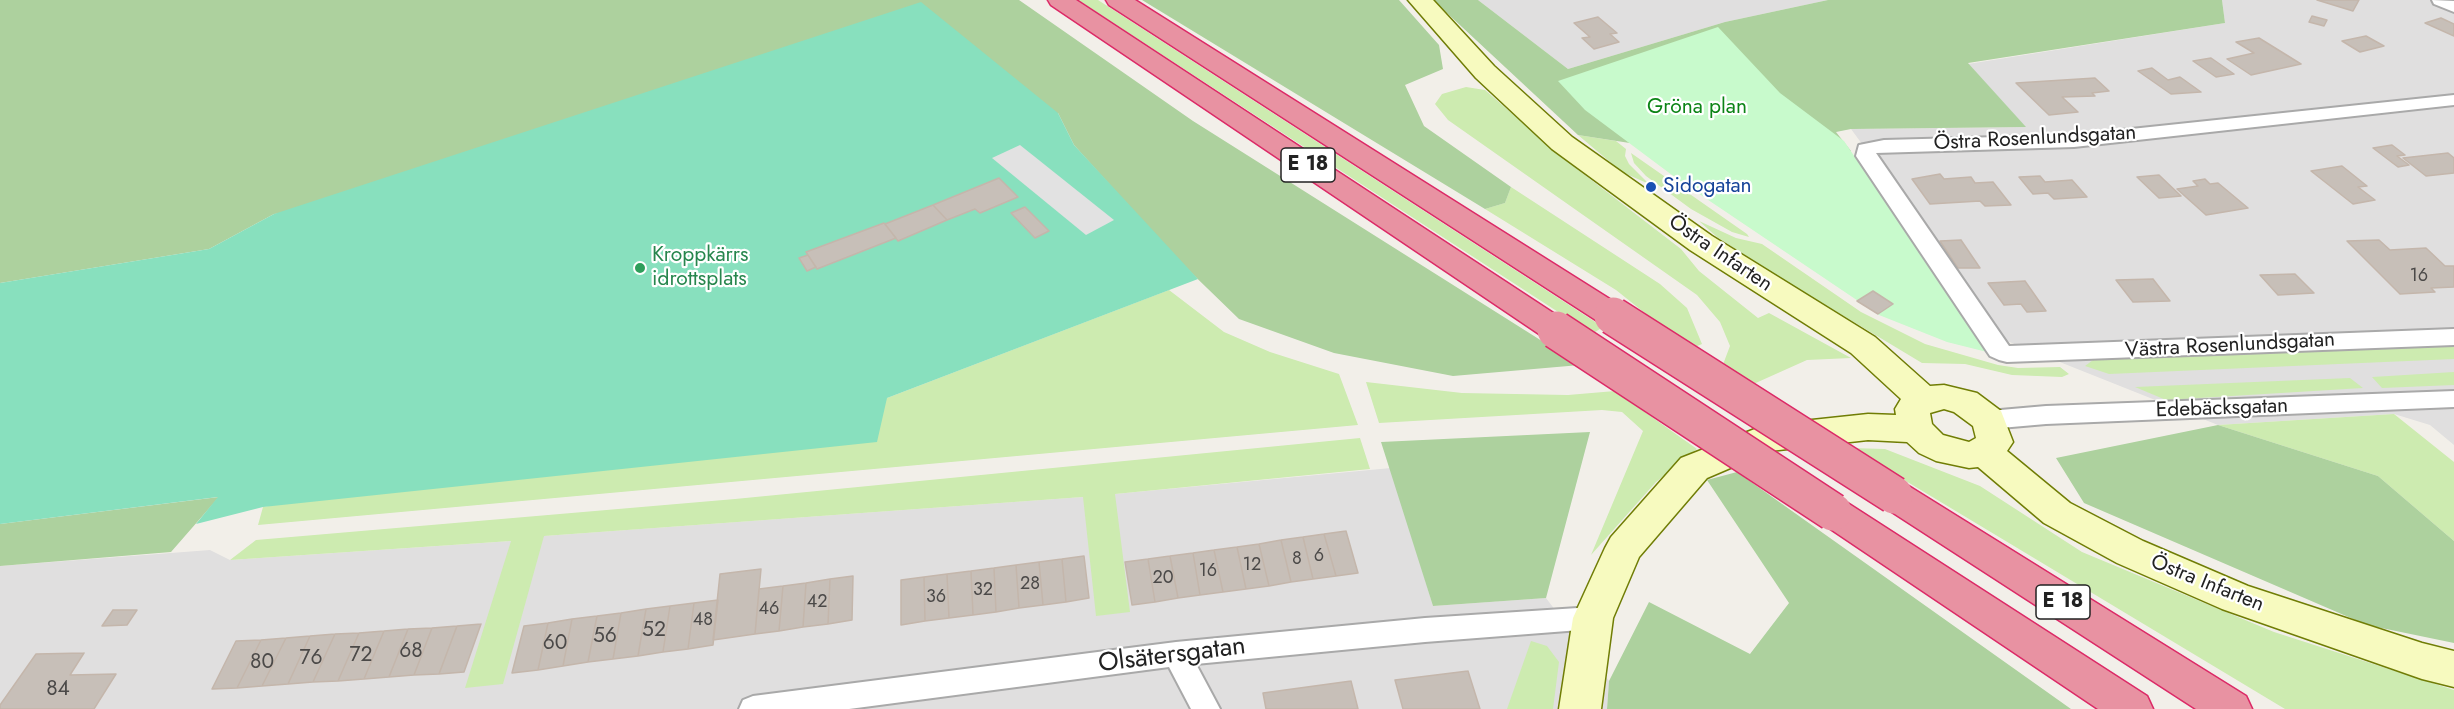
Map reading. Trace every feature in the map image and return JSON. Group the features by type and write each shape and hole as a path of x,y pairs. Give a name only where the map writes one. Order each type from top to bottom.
{"highway":[{"name":"E 18","path":"1060,0 2132,709"},
{"name":"E 18","path":"1118,0 2231,709"}],"street":[{"name":"Östra Infarten","path":"1420,0 1485,72 1562,143 1701,243 1863,345 1919,414"},
{"path":"2440,0 2454,7"},
{"name":"Östra Rosenlundsgatan","path":"2007,354 1998,350 1871,164 1866,156 1866,149 1884,146 2074,141 2454,100"},
{"name":"Västra Rosenlundsgatan","path":"2007,354 2454,336"},
{"path":"1580,709 1593,618 1624,548 1694,468 1765,438 1868,427 1919,414 1944,397 1965,402 1987,436 1969,455 1949,452 1931,444 1919,414"},
{"name":"Edebäcksgatan","path":"1987,436 2046,415 2454,399"},
{"name":"Östra Infarten","path":"1987,436 2057,513 2130,552 2236,598 2422,661 2454,669"},
{"name":"Olsätersgatan","path":"753,709 1176,654 1425,630 1593,618"},
{"path":"1176,654 1206,709"}],"shaded area":[{"path":"1478,0 1828,0 1725,22 1568,69"},
{"path":"2222,0 2454,0 2454,445 2430,425 2394,414 2218,425 2007,341 1851,129 2025,127 1968,64 2225,23"},
{"path":"1020,145 1114,220 1086,235 992,158"},
{"path":"1391,468 1433,606 1546,598 1609,681 1607,709 0,709 0,566 210,550 230,560 512,541 544,536 1083,497"}],"green space":[{"path":"0,0 1019,0 1193,121 1580,365 1453,376 1334,353 1239,319 1175,257 1074,145 1058,113 274,214 209,249 0,283"},
{"path":"1078,0 1098,0 1603,327 1592,334"},
{"path":"1142,0 1399,0 1439,45 1443,69 1405,85 1424,126 1511,187 1505,203 1485,209"},
{"path":"1433,0 1478,0 1568,69 1725,22 1828,0 2222,0 2225,23 1968,63 2026,127 1851,129 1836,132 1851,151 1649,146 1578,135"},
{"name":"Kroppkärrs idrottsplats","path":"921,2 1058,113 1074,145 1198,279 887,398 877,442 263,507 196,524 218,497 0,524 0,283 209,249 274,214"},
{"name":"Gröna plan","path":"1718,27 1780,93 1844,141 1987,352 1947,342 1879,315 1680,181 1585,110 1558,81"},
{"path":"1466,87 1485,90 1564,159 1681,249 1699,271 1758,318 1769,313 1851,358 1807,360 1749,386 1722,367 1730,346 1720,322 1697,295 1448,120 1435,104 1442,94"},
{"path":"1578,135 1616,141 1626,149 1625,156 1629,164 1649,184 1622,172"},
{"path":"1631,153 1749,237 1732,232 1691,209 1646,176 1634,163"},
{"path":"1511,187 1660,284 1687,308 1702,344 1690,349 1616,290 1485,209 1505,203"},
{"path":"1699,221 1736,238 1762,244 1861,312 1925,344 1998,365 2018,368 2060,367 2069,374 2062,377 2012,375 1965,364 1922,363 1784,280 1717,237"},
{"path":"1169,290 1224,332 1270,352 1339,374 1358,425 258,525 263,507 887,398"},
{"path":"2454,346 2454,359 2109,374 2085,366 2093,360"},
{"path":"2454,372 2454,385 2382,388 2372,377"},
{"path":"2350,378 2363,388 2166,400 2135,387"},
{"path":"1366,382 1462,393 1568,395 1615,391 1697,449 1656,482 1591,555 1643,431 1622,412 1602,410 1379,423"},
{"path":"2394,414 2454,462 2454,541 2378,476 2218,425"},
{"path":"2218,425 2378,476 2454,541 2454,643 2367,625 2084,503 2056,458"},
{"path":"1590,432 1546,598 1433,606 1381,442"},
{"path":"1360,438 1370,469 1115,494 1130,612 1096,616 1083,497 544,536 503,684 465,688 511,541 230,560 256,540 735,499"},
{"path":"1851,448 1885,449 1980,486 2082,552 2274,632 2454,690 2454,709 2285,709"},
{"path":"1737,472 2071,709 1607,709 1609,681 1649,602 1750,654 1789,603 1707,480"},
{"path":"219,497 171,552 0,566 0,524"},
{"path":"1531,641 1547,646 1559,662 1553,709 1507,709"}],"building":[{"path":"2317,0 2359,0 2353,11"},
{"path":"2312,16 2327,20 2324,26 2309,22"},
{"path":"1598,17 1617,33 1610,34 1619,42 1594,49 1582,38 1590,37 1574,23"},
{"path":"2441,18 2454,24 2454,36 2425,23"},
{"path":"2366,36 2384,46 2360,52 2342,41"},
{"path":"2259,38 2301,64 2251,75 2227,59 2254,53 2236,42"},
{"path":"2211,58 2234,74 2216,77 2193,61"},
{"path":"2152,68 2168,80 2180,77 2201,92 2171,94 2138,71"},
{"path":"2095,78 2109,91 2092,93 2095,96 2062,97 2078,112 2049,115 2016,83"},
{"path":"2392,145 2405,155 2397,156 2409,165 2398,167 2373,148"},
{"path":"2448,153 2454,158 2454,173 2426,176 2403,158"},
{"path":"2342,166 2367,186 2358,187 2375,200 2353,204 2311,171"},
{"path":"1940,174 1944,179 1971,177 1975,183 1993,182 2011,205 1985,206 1980,201 1930,204 1912,179"},
{"path":"2159,175 2181,196 2159,198 2137,177"},
{"path":"2040,176 2045,182 2072,180 2087,197 2054,199 2048,193 2033,194 2019,177"},
{"path":"999,178 1018,197 980,213 975,209 947,220 933,205"},
{"path":"2205,179 2210,184 2218,183 2248,208 2206,215 2177,189 2198,186 2193,181"},
{"path":"933,205 947,220 898,241 885,224"},
{"path":"1025,207 1049,231 1035,238 1011,213"},
{"path":"884,223 896,238 817,269 806,252"},
{"path":"1961,240 1980,268 1958,268 1940,241"},
{"path":"2379,240 2390,250 2426,248 2445,266 2454,266 2454,287 2431,288 2435,292 2400,294 2347,241"},
{"path":"808,255 816,267 807,271 799,258"},
{"path":"2295,274 2314,293 2278,295 2260,275"},
{"path":"2153,279 2170,301 2133,302 2116,280"},
{"path":"2025,281 2046,311 2027,312 2021,304 2004,305 1988,283"},
{"path":"1873,291 1893,304 1878,314 1857,301"},
{"path":"1346,531 1358,573 1336,576 1324,534"},
{"path":"1324,534 1336,576 1313,579 1303,537"},
{"path":"1303,537 1313,579 1291,582 1281,540"},
{"path":"1281,540 1291,582 1269,586 1259,544"},
{"path":"1259,544 1269,586 1246,589 1237,547"},
{"path":"1237,547 1246,589 1223,592 1214,550"},
{"path":"1214,550 1223,592 1200,595 1193,553"},
{"path":"1193,553 1200,595 1178,598 1170,556"},
{"path":"1084,556 1089,598 1066,602 1062,559"},
{"path":"1170,556 1178,598 1155,602 1148,559"},
{"path":"1062,559 1066,602 1043,605 1039,562"},
{"path":"1148,559 1155,602 1132,605 1125,562"},
{"path":"1039,562 1043,605 1019,608 1016,565"},
{"path":"1016,565 1019,608 996,612 994,568"},
{"path":"994,568 996,612 973,615 971,571"},
{"path":"761,569 755,634 713,640 720,574"},
{"path":"971,571 973,615 949,618 947,574"},
{"path":"947,574 949,618 925,621 924,577"},
{"path":"853,576 852,620 828,624 830,579"},
{"path":"924,577 925,621 901,625 901,580"},
{"path":"830,579 828,624 803,627 806,583"},
{"path":"806,583 803,627 779,631 783,586"},
{"path":"783,586 779,631 755,634 759,589"},
{"path":"718,600 713,645 688,649 694,603"},
{"path":"694,603 688,649 663,652 670,606"},
{"path":"670,606 663,652 638,656 646,609"},
{"path":"646,609 638,656 613,659 621,613"},
{"path":"113,610 137,610 127,625 102,626"},
{"path":"621,613 613,659 588,662 597,616"},
{"path":"597,616 588,662 563,666 572,619"},
{"path":"572,619 563,666 538,670 548,623"},
{"path":"548,623 538,670 512,673 524,626"},
{"path":"481,624 464,672 439,674 457,626"},
{"path":"457,626 439,674 414,675 432,628"},
{"path":"432,628 414,675 389,677 408,629"},
{"path":"408,629 389,677 364,679 384,631"},
{"path":"384,631 364,679 338,681 359,633"},
{"path":"359,633 338,681 313,682 335,634"},
{"path":"335,634 313,682 288,684 310,636"},
{"path":"310,636 288,684 262,686 286,638"},
{"path":"286,638 262,686 237,688 261,640"},
{"path":"261,640 237,688 212,689 236,641"},
{"path":"84,653 70,675 116,674 94,709 0,709 0,705 36,654"},
{"path":"1468,671 1480,709 1403,709 1395,680"},
{"path":"1351,681 1358,709 1266,709 1263,693"}],"place":[{"name":"Sidogatan","path":"1651,187"},
{"name":"Kroppkärrs idrottsplats","path":"640,268"}]}
